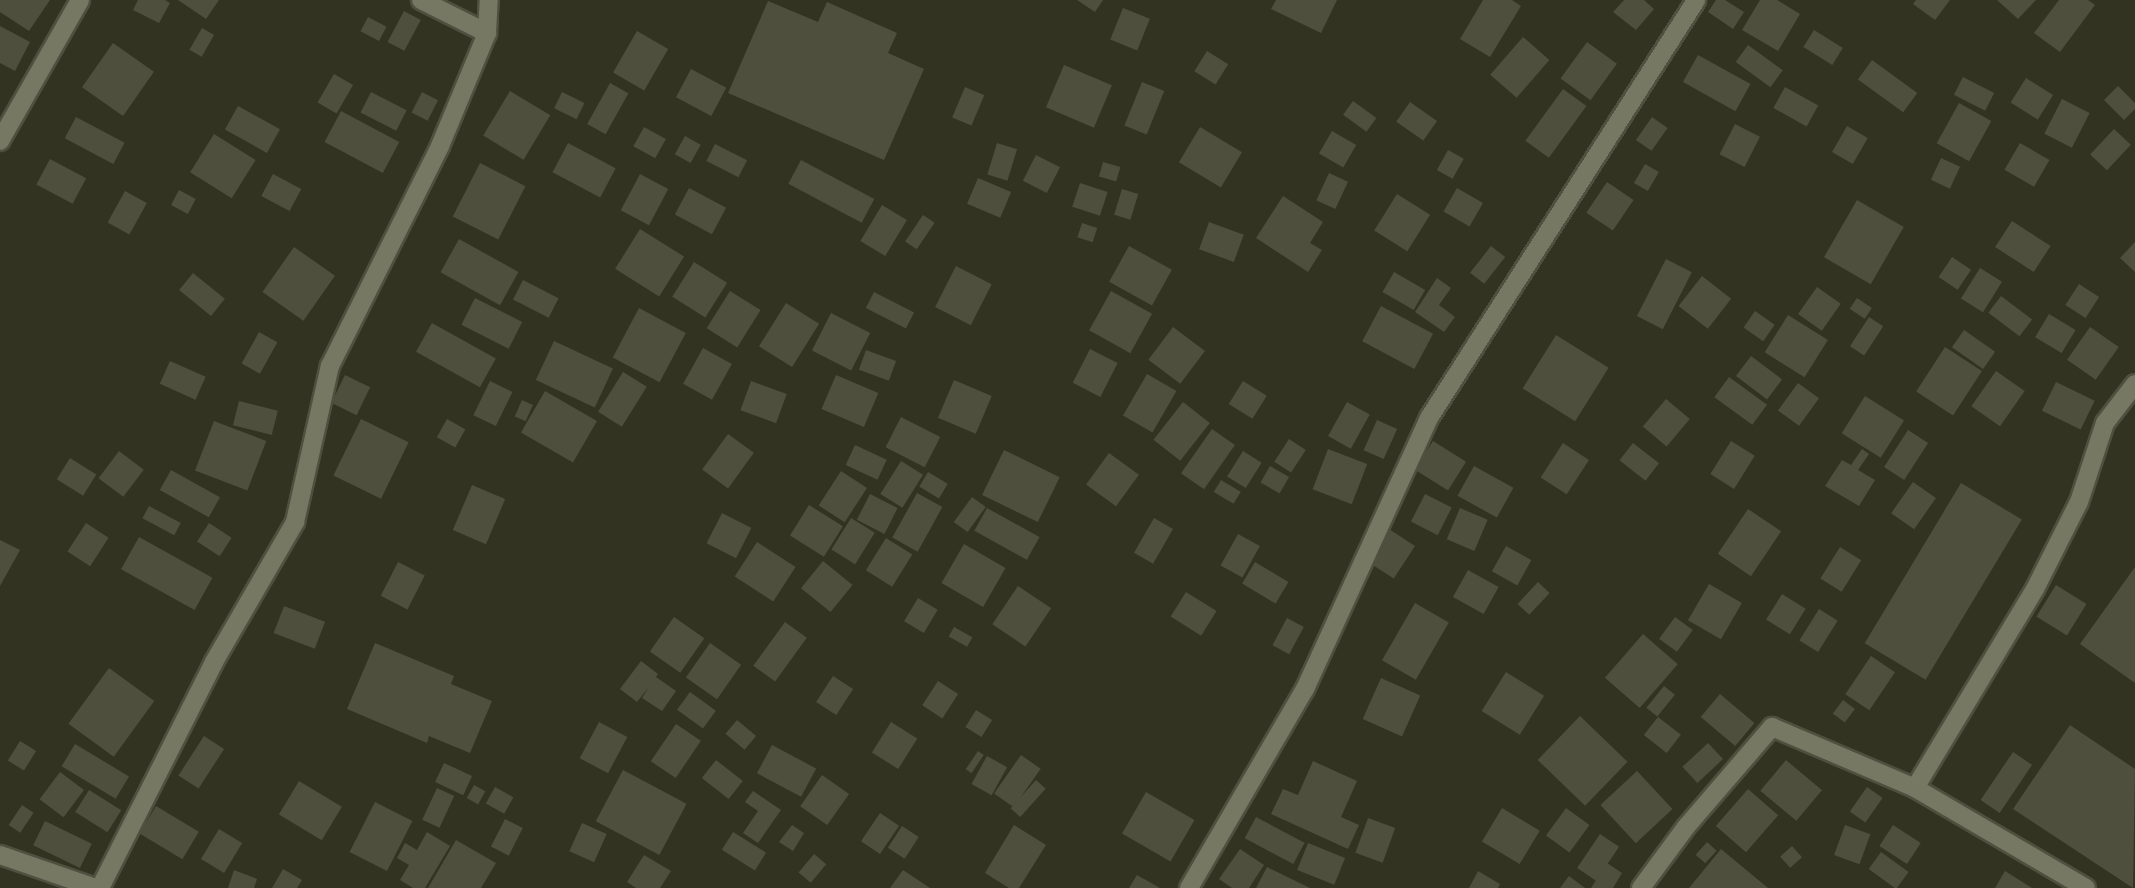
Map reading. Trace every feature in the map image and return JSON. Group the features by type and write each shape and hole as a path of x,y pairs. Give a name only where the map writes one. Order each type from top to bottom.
{"street":[{"path":"0,141 80,0"},
{"path":"421,0 487,33"},
{"path":"0,855 98,888 214,662 295,522 330,366 440,146 487,33 489,0"},
{"path":"1189,888 1305,689 1429,418 1696,0"},
{"path":"1915,788 2035,589 2079,502 2105,423 2135,384"},
{"path":"1641,888 1686,827 1772,727 1915,788 2085,888"}],"building":[{"path":"0,0 50,0 29,31 0,12"},
{"path":"138,0 165,0 170,3 159,23 133,10"},
{"path":"178,0 219,0 206,19"},
{"path":"1077,0 1103,0 1095,12"},
{"path":"1276,0 1337,0 1321,33 1271,9"},
{"path":"1483,0 1512,0 1521,6 1490,57 1460,39"},
{"path":"1624,0 1644,0 1654,9 1636,30 1613,12"},
{"path":"1716,0 1725,0 1744,12 1733,29 1708,12"},
{"path":"1760,0 1777,0 1800,14 1778,51 1742,30"},
{"path":"1916,0 1950,0 1935,20 1913,4"},
{"path":"1997,0 2036,0 2018,19"},
{"path":"2059,0 2088,0 2095,5 2060,52 2034,33"},
{"path":"768,1 818,22 827,2 897,33 888,53 924,69 884,160 728,93"},
{"path":"1123,8 1150,19 1137,50 1110,40"},
{"path":"404,11 421,20 404,51 388,42"},
{"path":"368,17 387,27 379,41 360,31"},
{"path":"0,26 30,42 15,71 0,63"},
{"path":"202,28 214,35 202,57 190,50"},
{"path":"1814,30 1843,48 1832,65 1803,47"},
{"path":"637,31 668,49 644,91 613,73"},
{"path":"1523,37 1549,60 1517,98 1490,75"},
{"path":"1587,42 1617,64 1590,100 1561,78"},
{"path":"113,43 154,72 123,116 82,87"},
{"path":"1748,45 1783,70 1770,87 1736,62"},
{"path":"1207,51 1228,64 1215,85 1194,71"},
{"path":"1698,55 1750,84 1735,111 1683,82"},
{"path":"1872,60 1917,93 1903,112 1858,79"},
{"path":"1064,65 1112,85 1094,128 1046,107"},
{"path":"691,69 726,88 711,116 676,97"},
{"path":"334,74 353,85 337,114 318,103"},
{"path":"1963,77 1994,93 1985,111 1954,95"},
{"path":"2026,78 2053,95 2038,120 2011,103"},
{"path":"1142,82 1164,91 1147,135 1124,126"},
{"path":"610,83 628,93 606,134 587,124"},
{"path":"2118,86 2135,103 2135,109 2124,120 2104,100"},
{"path":"965,87 984,95 971,126 952,117"},
{"path":"1785,87 1818,105 1807,126 1773,108"},
{"path":"1563,89 1586,106 1549,158 1525,141"},
{"path":"510,91 550,115 524,160 483,136"},
{"path":"371,92 407,110 396,131 361,112"},
{"path":"422,92 438,100 428,121 412,112"},
{"path":"562,92 584,103 577,119 554,108"},
{"path":"2062,99 2090,113 2072,148 2044,134"},
{"path":"1353,101 1376,118 1366,132 1343,115"},
{"path":"1410,102 1437,121 1423,141 1396,122"},
{"path":"1959,103 1991,121 1969,161 1937,143"},
{"path":"238,106 280,129 267,153 225,130"},
{"path":"341,111 399,142 383,173 325,142"},
{"path":"76,117 125,143 113,164 65,138"},
{"path":"1652,117 1668,128 1652,151 1636,140"},
{"path":"1735,124 1760,137 1745,167 1720,154"},
{"path":"1847,126 1868,138 1853,164 1832,152"},
{"path":"644,127 666,139 655,158 633,146"},
{"path":"1200,127 1242,152 1221,187 1179,162"},
{"path":"2114,129 2131,145 2107,170 2090,155"},
{"path":"1332,131 1356,145 1343,168 1319,154"},
{"path":"214,134 256,160 232,198 190,172"},
{"path":"685,136 701,145 691,163 675,154"},
{"path":"568,143 616,168 600,197 553,172"},
{"path":"997,143 1017,149 1007,181 987,175"},
{"path":"2020,143 2049,160 2034,187 2004,170"},
{"path":"715,144 747,160 738,177 706,161"},
{"path":"1448,150 1464,159 1453,179 1437,170"},
{"path":"1036,155 1060,167 1047,193 1023,181"},
{"path":"1941,158 1960,167 1950,189 1931,180"},
{"path":"50,159 86,178 73,204 36,185"},
{"path":"801,160 874,199 862,223 788,184"},
{"path":"1103,162 1120,167 1116,181 1099,176"},
{"path":"480,163 525,186 498,240 453,216"},
{"path":"1645,164 1659,172 1648,191 1634,183"},
{"path":"1329,173 1348,182 1335,209 1316,200"},
{"path":"273,174 301,189 290,211 261,196"},
{"path":"640,174 668,189 649,225 621,210"},
{"path":"978,178 1011,192 1000,218 967,204"},
{"path":"1607,182 1634,200 1613,231 1586,213"},
{"path":"1080,183 1108,192 1100,216 1072,207"},
{"path":"689,188 726,208 712,234 675,214"},
{"path":"1457,188 1483,203 1469,226 1444,211"},
{"path":"1122,189 1138,194 1130,220 1114,215"},
{"path":"179,190 196,199 188,214 171,205"},
{"path":"125,191 147,203 129,235 108,222"},
{"path":"1397,194 1430,215 1407,251 1374,230"},
{"path":"1283,196 1323,222 1310,243 1322,250 1308,272 1256,238"},
{"path":"1857,200 1904,227 1871,284 1824,257"},
{"path":"882,205 907,220 885,256 860,241"},
{"path":"923,215 935,223 917,249 905,242"},
{"path":"2012,221 2051,246 2034,272 1995,247"},
{"path":"1209,222 1244,235 1234,262 1199,249"},
{"path":"1082,223 1097,228 1093,242 1077,237"},
{"path":"640,229 684,257 659,296 615,269"},
{"path":"459,239 518,272 500,305 441,272"},
{"path":"2135,242 2135,272 2120,258"},
{"path":"1129,246 1172,270 1152,306 1109,282"},
{"path":"1491,246 1505,257 1484,284 1470,273"},
{"path":"294,247 335,276 303,321 262,292"},
{"path":"1952,257 1971,270 1958,290 1939,277"},
{"path":"1666,259 1692,272 1663,329 1637,316"},
{"path":"694,262 727,283 705,317 672,297"},
{"path":"956,266 992,284 971,325 935,307"},
{"path":"1980,268 2002,282 1983,312 1961,299"},
{"path":"1394,272 1425,290 1414,310 1382,292"},
{"path":"193,273 225,299 211,316 179,290"},
{"path":"1702,276 1731,299 1708,329 1679,306"},
{"path":"1437,278 1451,288 1439,305 1455,317 1444,332 1415,312"},
{"path":"523,280 559,298 549,318 513,300"},
{"path":"2079,284 2099,297 2086,318 2065,305"},
{"path":"1817,287 1841,304 1822,331 1798,314"},
{"path":"730,291 761,310 737,347 707,328"},
{"path":"1111,291 1152,314 1130,353 1089,330"},
{"path":"874,292 914,312 906,328 866,308"},
{"path":"2001,296 2032,319 2020,336 1988,313"},
{"path":"475,298 522,322 509,349 461,325"},
{"path":"1857,298 1872,308 1865,319 1850,309"},
{"path":"786,303 819,324 792,367 759,346"},
{"path":"1381,306 1433,334 1414,369 1362,341"},
{"path":"639,308 686,333 660,382 613,357"},
{"path":"1755,311 1775,325 1763,341 1744,327"},
{"path":"831,313 870,333 851,370 812,350"},
{"path":"2049,314 2076,330 2062,353 2035,337"},
{"path":"1788,315 1828,340 1805,377 1765,352"},
{"path":"1869,317 1883,326 1864,356 1850,346"},
{"path":"432,323 496,358 480,387 416,352"},
{"path":"1173,327 1205,351 1180,384 1148,360"},
{"path":"2090,327 2119,347 2096,380 2067,360"},
{"path":"1964,330 1995,352 1983,369 1952,347"},
{"path":"259,332 277,342 260,374 242,363"},
{"path":"1556,335 1609,368 1575,421 1523,388"},
{"path":"554,341 613,368 595,407 536,380"},
{"path":"1945,347 1982,371 1953,415 1916,391"},
{"path":"703,348 732,364 712,400 683,384"},
{"path":"1090,349 1118,363 1100,397 1073,383"},
{"path":"866,350 896,361 889,381 859,370"},
{"path":"1751,356 1782,379 1767,399 1736,376"},
{"path":"170,361 206,377 195,400 160,384"},
{"path":"1996,371 2025,391 2000,426 1971,406"},
{"path":"623,372 647,387 622,427 598,412"},
{"path":"1147,374 1176,391 1152,433 1123,416"},
{"path":"345,375 370,387 357,415 331,403"},
{"path":"836,375 878,393 864,427 822,409"},
{"path":"1729,377 1767,405 1752,425 1714,397"},
{"path":"954,380 992,396 976,434 938,418"},
{"path":"490,381 512,392 496,426 473,415"},
{"path":"751,381 787,394 776,423 740,410"},
{"path":"1243,381 1267,396 1252,419 1229,404"},
{"path":"2056,382 2095,401 2081,430 2042,411"},
{"path":"1798,383 1819,398 1799,426 1778,411"},
{"path":"545,391 597,421 573,463 521,433"},
{"path":"1865,396 1904,420 1881,458 1842,433"},
{"path":"1666,399 1690,419 1667,447 1643,427"},
{"path":"522,400 533,405 526,421 515,416"},
{"path":"239,401 278,411 272,435 233,425"},
{"path":"1183,402 1210,423 1180,461 1153,440"},
{"path":"1347,402 1370,415 1351,449 1328,436"},
{"path":"901,417 940,437 925,467 886,447"},
{"path":"361,419 409,442 381,499 333,476"},
{"path":"447,419 465,429 455,448 437,437"},
{"path":"1377,420 1397,429 1384,459 1364,450"},
{"path":"214,421 266,441 247,491 195,470"},
{"path":"1212,429 1235,445 1204,489 1181,473"},
{"path":"1908,430 1928,443 1904,480 1884,467"},
{"path":"728,434 754,453 728,488 702,470"},
{"path":"1289,439 1306,450 1291,473 1274,462"},
{"path":"1433,441 1466,462 1448,491 1415,470"},
{"path":"1731,441 1755,456 1734,489 1710,474"},
{"path":"1563,443 1589,460 1567,494 1541,477"},
{"path":"1633,443 1659,463 1645,481 1619,460"},
{"path":"855,445 887,460 877,480 846,465"},
{"path":"1328,449 1367,464 1352,504 1313,489"},
{"path":"1862,449 1869,454 1858,470 1875,480 1859,506 1825,486 1842,460 1851,465"},
{"path":"1004,450 1060,477 1038,522 982,495"},
{"path":"119,451 144,470 123,497 99,478"},
{"path":"1243,451 1262,463 1246,488 1227,476"},
{"path":"1109,453 1139,475 1116,506 1086,485"},
{"path":"70,458 96,474 83,496 57,479"},
{"path":"901,461 923,475 902,508 880,494"},
{"path":"1270,466 1289,477 1280,493 1260,482"},
{"path":"1474,466 1513,488 1497,518 1458,496"},
{"path":"171,470 220,497 209,517 160,490"},
{"path":"841,471 867,488 845,522 819,505"},
{"path":"928,472 948,484 939,498 919,487"},
{"path":"1221,480 1241,492 1234,504 1214,492"},
{"path":"1913,482 1936,498 1914,529 1891,513"},
{"path":"1961,483 2022,520 1926,680 1865,643"},
{"path":"472,485 505,499 486,544 453,530"},
{"path":"917,493 942,507 918,552 892,538"},
{"path":"870,494 898,508 884,534 857,520"},
{"path":"1425,494 1452,508 1438,535 1411,522"},
{"path":"972,497 986,507 968,532 954,522"},
{"path":"809,505 843,526 824,557 790,536"},
{"path":"149,506 181,523 174,535 142,518"},
{"path":"987,508 1039,537 1027,560 974,531"},
{"path":"1460,508 1488,520 1474,551 1447,539"},
{"path":"1748,509 1781,531 1751,576 1718,554"},
{"path":"722,513 751,528 736,558 707,543"},
{"path":"851,518 875,533 855,564 831,549"},
{"path":"1154,518 1173,529 1153,564 1134,553"},
{"path":"86,523 109,538 90,566 67,552"},
{"path":"209,523 232,538 220,556 197,541"},
{"path":"1389,529 1415,546 1394,579 1368,562"},
{"path":"1238,534 1260,546 1242,578 1221,565"},
{"path":"139,537 212,578 195,610 121,569"},
{"path":"886,538 912,554 892,587 866,570"},
{"path":"0,540 20,550 0,586"},
{"path":"757,542 796,567 773,601 735,576"},
{"path":"964,544 1006,568 983,607 942,583"},
{"path":"1506,546 1531,560 1517,585 1492,571"},
{"path":"1840,547 1861,560 1842,592 1820,578"},
{"path":"823,561 853,585 831,612 801,588"},
{"path":"398,562 425,576 407,609 381,596"},
{"path":"1255,562 1288,582 1276,604 1242,583"},
{"path":"2135,567 2135,683 2080,644"},
{"path":"1468,570 1499,587 1484,614 1453,597"},
{"path":"1538,582 1550,593 1529,615 1518,604"},
{"path":"1709,584 1742,603 1721,639 1688,620"},
{"path":"2056,585 2087,604 2067,635 2036,616"},
{"path":"1018,586 1051,608 1025,647 992,624"},
{"path":"1186,592 1217,611 1201,636 1171,617"},
{"path":"1782,594 1806,609 1790,634 1766,619"},
{"path":"918,598 938,610 924,633 904,621"},
{"path":"1415,603 1449,622 1416,680 1382,660"},
{"path":"284,606 325,622 315,649 274,633"},
{"path":"1819,609 1838,621 1818,652 1799,640"},
{"path":"674,617 704,638 680,673 650,651"},
{"path":"1675,617 1693,630 1677,652 1659,639"},
{"path":"1287,618 1304,627 1289,654 1272,645"},
{"path":"785,622 807,638 775,682 753,666"},
{"path":"954,627 972,637 967,647 949,637"},
{"path":"1643,634 1678,664 1640,708 1605,678"},
{"path":"375,643 454,676 451,684 492,701 470,753 429,736 427,743 347,709"},
{"path":"710,643 741,665 717,699 686,677"},
{"path":"1871,656 1895,672 1869,710 1845,694"},
{"path":"641,661 658,674 656,677 676,691 662,711 642,698 648,688 637,702 620,689"},
{"path":"109,668 154,701 114,757 68,724"},
{"path":"1506,672 1544,696 1520,735 1482,711"},
{"path":"833,676 853,689 836,715 816,702"},
{"path":"1381,678 1420,695 1402,737 1363,719"},
{"path":"938,681 958,694 942,718 922,705"},
{"path":"1664,686 1675,695 1657,717 1646,708"},
{"path":"690,692 716,711 703,729 677,710"},
{"path":"1720,694 1754,723 1735,746 1701,717"},
{"path":"1843,700 1855,709 1845,723 1833,714"},
{"path":"976,710 992,720 982,737 965,727"},
{"path":"1580,716 1627,762 1585,806 1538,760"},
{"path":"1658,717 1681,735 1667,753 1644,735"},
{"path":"737,720 756,736 745,750 725,734"},
{"path":"599,722 627,737 608,773 580,758"},
{"path":"891,722 917,738 898,769 872,753"},
{"path":"676,724 701,741 676,778 651,761"},
{"path":"2070,725 2135,769 2133,888 2013,809"},
{"path":"204,736 224,749 199,788 178,775"},
{"path":"20,741 36,751 24,771 8,761"},
{"path":"1708,743 1723,759 1697,783 1682,767"},
{"path":"75,744 129,776 116,799 62,766"},
{"path":"772,745 816,768 801,797 757,773"},
{"path":"978,751 984,755 972,773 966,769"},
{"path":"2013,752 2032,765 2000,813 1981,800"},
{"path":"1021,755 1041,769 1014,807 994,794"},
{"path":"987,756 1007,767 992,795 971,784"},
{"path":"716,760 743,781 729,799 702,778"},
{"path":"1786,760 1822,790 1796,821 1760,791"},
{"path":"1313,761 1357,781 1341,817 1359,825 1348,849 1271,814 1283,789 1298,795"},
{"path":"444,763 472,776 463,795 435,782"},
{"path":"623,770 687,804 659,855 596,821"},
{"path":"1637,771 1672,809 1636,843 1600,805"},
{"path":"60,772 84,790 63,817 40,799"},
{"path":"822,775 849,794 827,825 800,806"},
{"path":"1036,780 1046,789 1020,817 1011,808"},
{"path":"299,781 342,807 322,840 279,814"},
{"path":"474,785 485,791 478,804 467,798"},
{"path":"495,787 513,797 504,814 486,804"},
{"path":"1867,787 1883,798 1865,822 1850,812"},
{"path":"437,788 454,796 439,828 422,820"},
{"path":"1748,789 1778,815 1746,852 1716,826"},
{"path":"89,790 121,810 107,832 75,812"},
{"path":"753,791 781,810 758,843 743,833 758,811 745,802"},
{"path":"1146,792 1194,820 1170,862 1122,834"},
{"path":"375,802 412,821 387,871 350,852"},
{"path":"22,805 34,813 20,833 9,825"},
{"path":"156,806 199,832 182,859 140,833"},
{"path":"1502,808 1540,831 1520,864 1482,841"},
{"path":"1566,808 1589,825 1569,853 1546,836"},
{"path":"880,813 899,826 880,854 861,841"},
{"path":"1256,817 1305,843 1293,864 1245,838"},
{"path":"1368,818 1395,828 1383,863 1355,853"},
{"path":"505,819 523,828 509,856 491,847"},
{"path":"45,821 92,844 80,868 33,845"},
{"path":"582,823 607,834 594,862 569,851"},
{"path":"792,825 804,833 793,851 779,842"},
{"path":"1014,825 1046,845 1019,888 1009,888 985,873"},
{"path":"1845,825 1870,834 1859,864 1834,855"},
{"path":"1893,825 1921,843 1907,864 1879,846"},
{"path":"902,826 919,837 905,859 888,848"},
{"path":"219,829 242,843 224,873 201,859"},
{"path":"427,832 450,846 425,888 413,888 400,880 409,865 397,858 405,843 417,850"},
{"path":"733,832 766,853 755,870 722,850"},
{"path":"1600,834 1619,847 1596,881 1577,868"},
{"path":"456,840 496,863 481,888 428,888"},
{"path":"1707,842 1717,851 1705,863 1696,855"},
{"path":"1308,843 1345,858 1334,885 1297,870"},
{"path":"1792,846 1802,857 1790,868 1780,857"},
{"path":"1240,849 1264,865 1249,888 1232,888 1219,879"},
{"path":"1721,849 1768,888 1689,888"},
{"path":"1881,852 1909,872 1895,888 1869,869"},
{"path":"814,854 826,864 811,883 799,872"},
{"path":"644,855 671,871 660,888 636,888 627,882"},
{"path":"1607,863 1622,873 1613,888 1591,888"},
{"path":"1267,867 1310,888 1256,888"},
{"path":"283,869 302,880 297,888 272,888"},
{"path":"234,870 257,879 254,888 228,888"},
{"path":"903,870 930,888 890,888"},
{"path":"1478,871 1500,884 1498,888 1469,888"},
{"path":"2005,871 2032,888 1995,888"},
{"path":"1137,875 1160,888 1129,888"},
{"path":"1569,876 1585,888 1560,888"}]}
